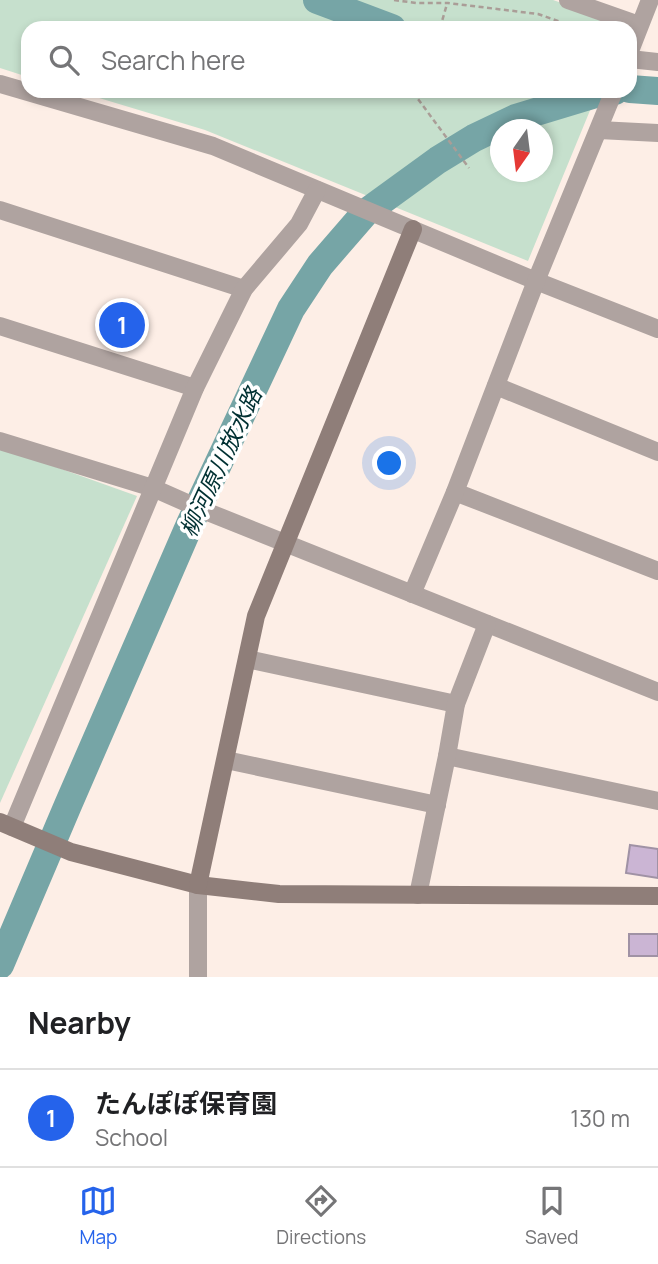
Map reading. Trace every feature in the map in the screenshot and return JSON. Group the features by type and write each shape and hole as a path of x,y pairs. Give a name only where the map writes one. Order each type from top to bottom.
{"street":[{"path":"568,0 628,21"},
{"path":"637,31 650,0"},
{"path":"637,60 658,62"},
{"path":"0,84 21,90"},
{"path":"48,98 213,146 658,329"},
{"path":"412,594 611,98"},
{"path":"602,122 658,133"},
{"path":"317,190 299,224 244,289 195,388 158,490 6,825 71,852 198,885 279,894 658,896"},
{"path":"0,211 244,289"},
{"path":"198,977 198,885 256,616 413,229"},
{"path":"0,327 195,388"},
{"path":"496,386 658,452"},
{"path":"0,441 158,490 658,692"},
{"path":"455,492 658,571"},
{"path":"418,895 456,704 487,624"},
{"path":"247,659 456,704"},
{"path":"447,756 658,801"},
{"path":"226,760 437,805"}],"path":[{"path":"394,0 448,3 538,14 558,21"},
{"path":"442,21 448,3"},
{"path":"418,98 469,168"}],"green space":[{"path":"0,0 553,0 614,21 21,21 21,75 0,68"},
{"path":"99,98 595,98 528,261 205,130"},
{"path":"0,447 137,496 0,803"}],"building":[{"path":"630,845 658,849 658,878 626,873"},
{"path":"629,934 658,934 658,956 629,956"}],"waterway":[{"path":"317,0 373,21"},
{"path":"637,90 658,91"},
{"name":"柳河原川放水路","path":"0,965 190,524 291,309 320,265 365,213 438,160 474,138 516,118 582,98"}],"place":[{"name":"たんぽぽ保育園","path":"122,325"}]}
